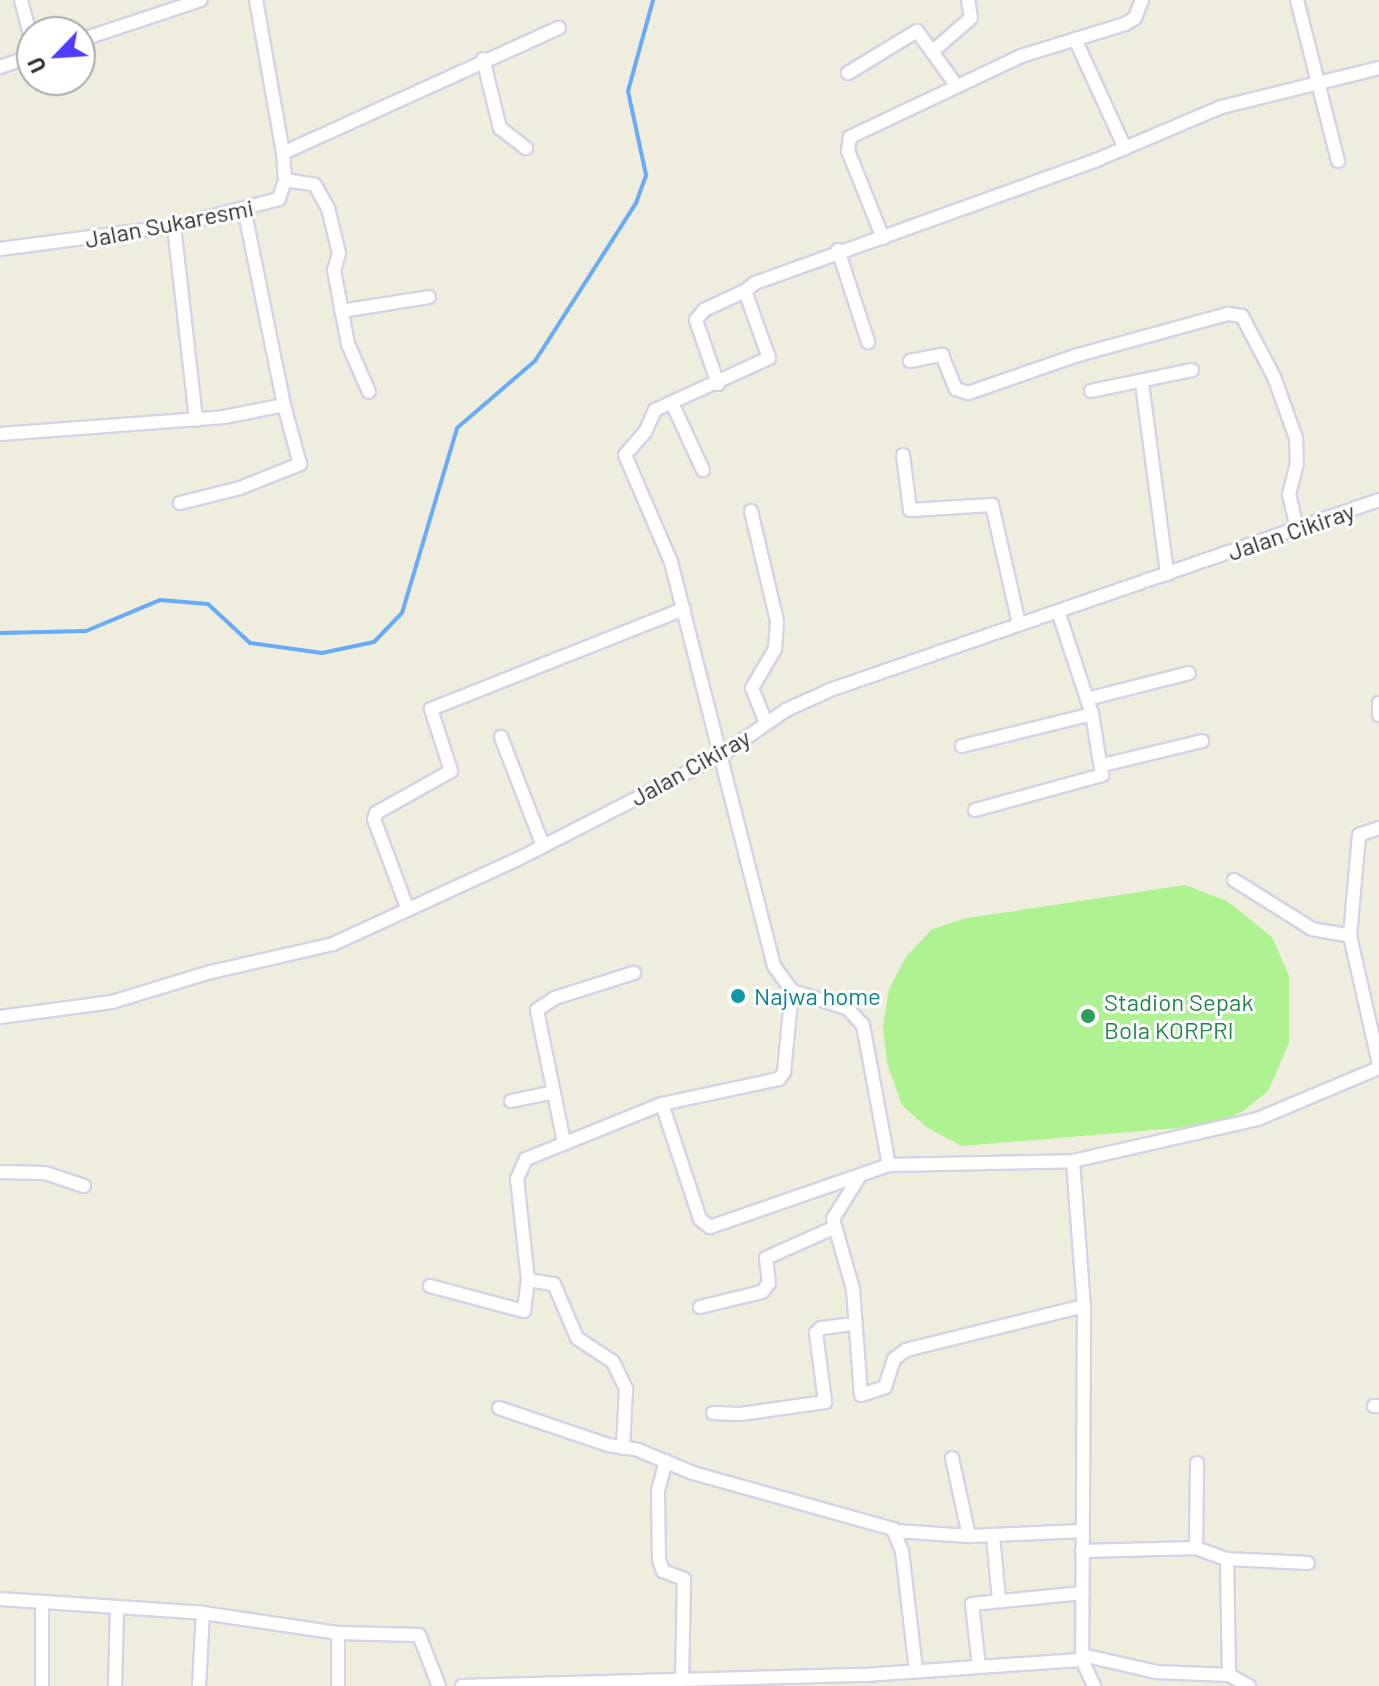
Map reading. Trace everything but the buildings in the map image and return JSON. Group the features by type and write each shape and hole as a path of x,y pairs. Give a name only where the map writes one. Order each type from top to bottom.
{"street":[{"path":"96,35 201,0"},
{"path":"256,0 285,180 310,183 323,196 337,240 334,266 348,344 369,392"},
{"path":"933,51 971,18 968,0"},
{"path":"883,238 847,141 872,123 1021,56 1129,21 1142,0"},
{"path":"1297,0 1338,161"},
{"path":"283,153 483,59 559,28"},
{"path":"848,73 912,32 921,34 956,85"},
{"path":"1075,39 1125,148"},
{"path":"483,59 500,128 526,148"},
{"path":"718,384 696,320 704,310 838,250 883,238 1125,148 1221,107 1379,68"},
{"name":"Jalan Sukaresmi","path":"0,249 174,226 279,199 285,180"},
{"path":"180,503 240,488 300,464 284,405 244,209"},
{"path":"174,226 196,420"},
{"path":"838,250 868,342"},
{"path":"745,291 769,358 652,413 626,460 671,562 723,754 774,966 792,991 847,1008 863,1025 889,1165"},
{"path":"341,311 429,297"},
{"path":"910,361 942,355 956,389 968,393 1078,355 1228,314 1242,316 1274,377 1296,438 1297,463 1289,494 1297,529"},
{"path":"1091,391 1142,383 1192,370"},
{"path":"1142,383 1167,574"},
{"path":"672,403 703,470"},
{"path":"0,434 196,420 284,405"},
{"path":"903,455 910,510 992,505 1019,624"},
{"name":"Jalan Cikiray","path":"0,1017 112,1002 211,972 317,950 543,846 723,754 766,723 830,690 1379,500"},
{"path":"751,511 777,621 775,649 752,688 766,723"},
{"path":"408,910 374,819 382,809 451,771 431,709 684,609"},
{"path":"975,810 1096,779 1103,765 1092,714 1058,611"},
{"path":"1087,699 1189,673"},
{"path":"1379,703 1379,715"},
{"path":"962,746 1092,714"},
{"path":"501,737 543,846"},
{"path":"1103,765 1202,741"},
{"path":"662,1104 706,1226 889,1165 1073,1161 1258,1119 1379,1066 1350,936 1359,835 1379,828"},
{"path":"1234,880 1312,929 1350,936"},
{"path":"564,1142 539,1007 634,973"},
{"path":"430,1286 517,1313 527,1305 528,1280 518,1173 526,1159 662,1104 779,1079 784,1072 792,991"},
{"path":"511,1101 554,1092"},
{"path":"1073,1161 1084,1306 1082,1657 1094,1686"},
{"path":"0,1172 45,1173 84,1186"},
{"path":"859,1177 835,1209 833,1228 853,1289 857,1390 864,1396 885,1387 894,1359 906,1350 1084,1306"},
{"path":"700,1307 762,1292 769,1283 766,1258 833,1228"},
{"path":"528,1280 554,1284 577,1338 613,1362 626,1389 623,1448"},
{"path":"713,1413 741,1414 825,1402 816,1333 821,1328 853,1324"},
{"path":"499,1408 896,1531 993,1536 1083,1531"},
{"path":"952,1458 969,1536"},
{"path":"666,1461 658,1491 659,1560 663,1571 684,1579 689,1682"},
{"path":"1196,1548 1197,1463"},
{"path":"896,1531 916,1671"},
{"path":"993,1536 999,1599"},
{"path":"1082,1551 1196,1548 1227,1559 1308,1563"},
{"path":"1227,1559 1234,1680"},
{"path":"979,1667 972,1604 1082,1593"},
{"path":"0,1599 117,1610 203,1613 338,1633 419,1635 439,1686"},
{"path":"42,1603 42,1686"},
{"path":"115,1686 117,1610"},
{"path":"199,1686 203,1613"},
{"path":"338,1633 338,1686"},
{"path":"462,1686 865,1680 916,1671 1082,1657 1156,1672 1234,1680 1249,1686"}],"green space":[{"name":"Stadion Sepak Bola KORPRI","path":"1185,885 1227,901 1272,937 1289,976 1289,1043 1268,1091 1243,1111 1217,1123 1189,1127 962,1146 926,1127 902,1105 887,1063 883,1026 889,989 906,957 931,930 962,919"}],"waterway":[{"path":"0,633 86,631 160,600 208,604 250,643 322,653 374,642 402,613 457,428 535,361 636,203 646,175 628,91 653,0"}],"place":[{"name":"Najwa home","path":"738,996"},
{"name":"Stadion Sepak Bola KORPRI","path":"1088,1016"}]}
